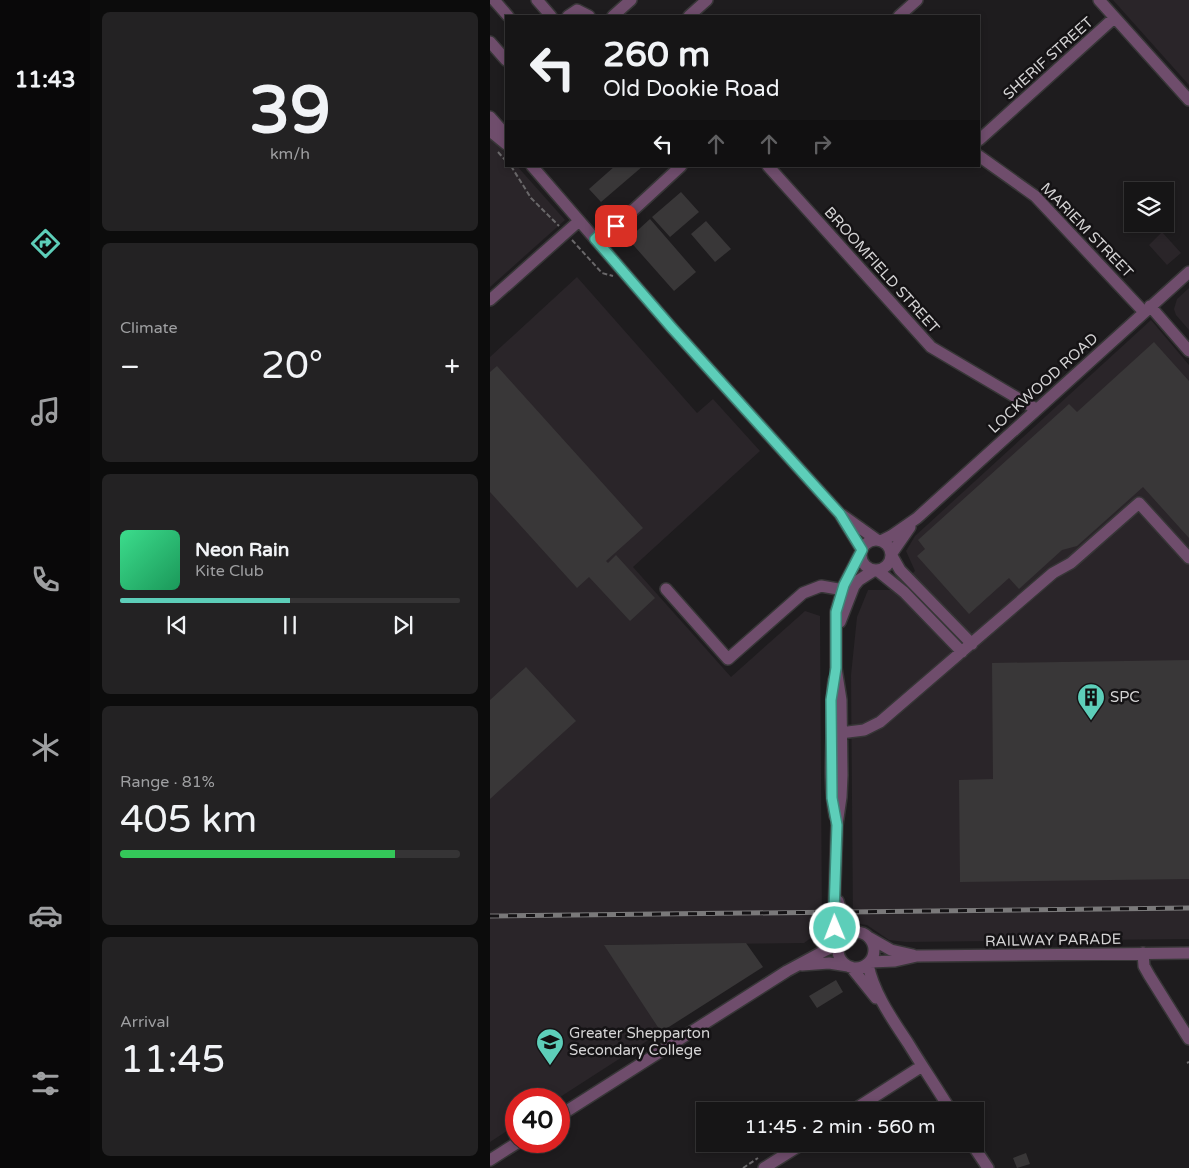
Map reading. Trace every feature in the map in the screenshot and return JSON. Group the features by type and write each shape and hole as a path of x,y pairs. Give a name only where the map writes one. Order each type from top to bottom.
{"street":[{"path":"494,0 507,15"},
{"path":"537,0 550,15"},
{"path":"614,15 630,0"},
{"path":"690,15 707,0"},
{"path":"900,15 917,0"},
{"path":"1099,0 1189,100"},
{"path":"570,15 577,10 587,15"},
{"name":"SHERIF STREET","path":"980,139 1114,18"},
{"path":"490,42 505,59"},
{"path":"490,117 505,134"},
{"path":"490,131 505,143"},
{"name":"MARIEM STREET","path":"980,157 1034,196 1189,351"},
{"path":"533,167 672,328 840,514 862,551 862,562 869,569 876,571 904,592 962,652"},
{"path":"598,242 616,232 616,226 680,167"},
{"name":"BROOMFIELD STREET","path":"769,167 931,347 1036,409"},
{"path":"490,300 580,221"},
{"name":"LOCKWOOD ROAD","path":"879,540 891,536 917,518 1189,272"},
{"path":"837,734 864,730 880,722 1053,573 1071,563 1139,503 1189,558"},
{"path":"840,514 887,544 900,570 972,644"},
{"name":"LOCKWOOD ROAD","path":"892,555 917,518"},
{"path":"879,540 866,543 842,592 836,612 836,668 831,700 837,734 837,772 832,798 837,825 834,912 835,928 840,943 839,954 844,963 894,1021"},
{"path":"836,630 854,586 859,580 888,566 892,555"},
{"path":"666,589 728,659 803,593 821,586 838,589 842,592"},
{"path":"836,887 844,921 873,942 874,953 869,963 870,972 877,991 945,1102"},
{"path":"570,1109 787,971 840,943 846,935 861,934"},
{"name":"RAILWAY PARADE","path":"861,934 891,950 917,956"},
{"name":"RAILWAY PARADE","path":"869,963 895,961 917,956 1189,953"},
{"path":"1143,954 1144,966 1189,1039"},
{"path":"787,971 814,963 829,963 860,968 869,963"},
{"path":"866,1102 922,1066"},
{"path":"490,1160 505,1150"},
{"path":"764,1168 789,1152"},
{"path":"977,1152 988,1168"}],"path":[{"path":"512,167 530,198 544,213 552,217 602,273 615,276"}],"shaded area":[{"path":"1113,0 1189,0 1189,85"},
{"path":"490,136 505,153 505,167 518,167 565,220 490,287"},
{"path":"1162,232 1181,253 1167,265 1149,245"},
{"path":"577,277 697,413 713,399 760,451 633,567 731,677 805,611 820,616 822,930 804,943 605,945 661,1032 570,1091 570,1088 505,1088 505,1132 490,1142 490,357"},
{"path":"1189,288 1189,330 1176,315 1174,309 1177,299"},
{"path":"1151,320 1189,365 1189,939 906,942 889,940 867,925 853,923 851,675 857,617 868,590 895,590 915,571 906,551 915,536"}],"building":[{"path":"614,167 642,167 601,202 589,189"},
{"path":"681,192 699,212 670,237 652,217"},
{"path":"650,219 696,272 674,291 628,239"},
{"path":"706,221 731,249 715,262 691,234"},
{"path":"1154,342 1189,381 1189,538 1143,487 1077,546 1062,550 1019,589 1009,578 969,614 917,556 925,549 918,540 1069,404 1077,412"},
{"path":"497,366 643,528 606,561 608,563 616,555 655,598 630,621 589,577 577,588 490,492 490,372"},
{"name":"SPC","path":"1189,660 1189,879 960,882 959,780 993,779 992,663"},
{"path":"526,667 576,721 490,799 490,700"},
{"path":"746,943 763,967 661,1032 604,945"},
{"path":"836,980 843,992 817,1008 809,996"},
{"path":"1026,1153 1030,1164 1017,1168 1013,1158"}],"railway":[{"path":"490,916 1189,908"}],"place":[{"name":"SPC","path":"1091,721"},
{"name":"Greater Shepparton Secondary College","path":"550,1066"}],"route":[{"path":"616,226 610,225 595,239 672,328 840,514 862,550 844,585 836,612 836,668 831,700 832,798 837,825 835,928"}]}
